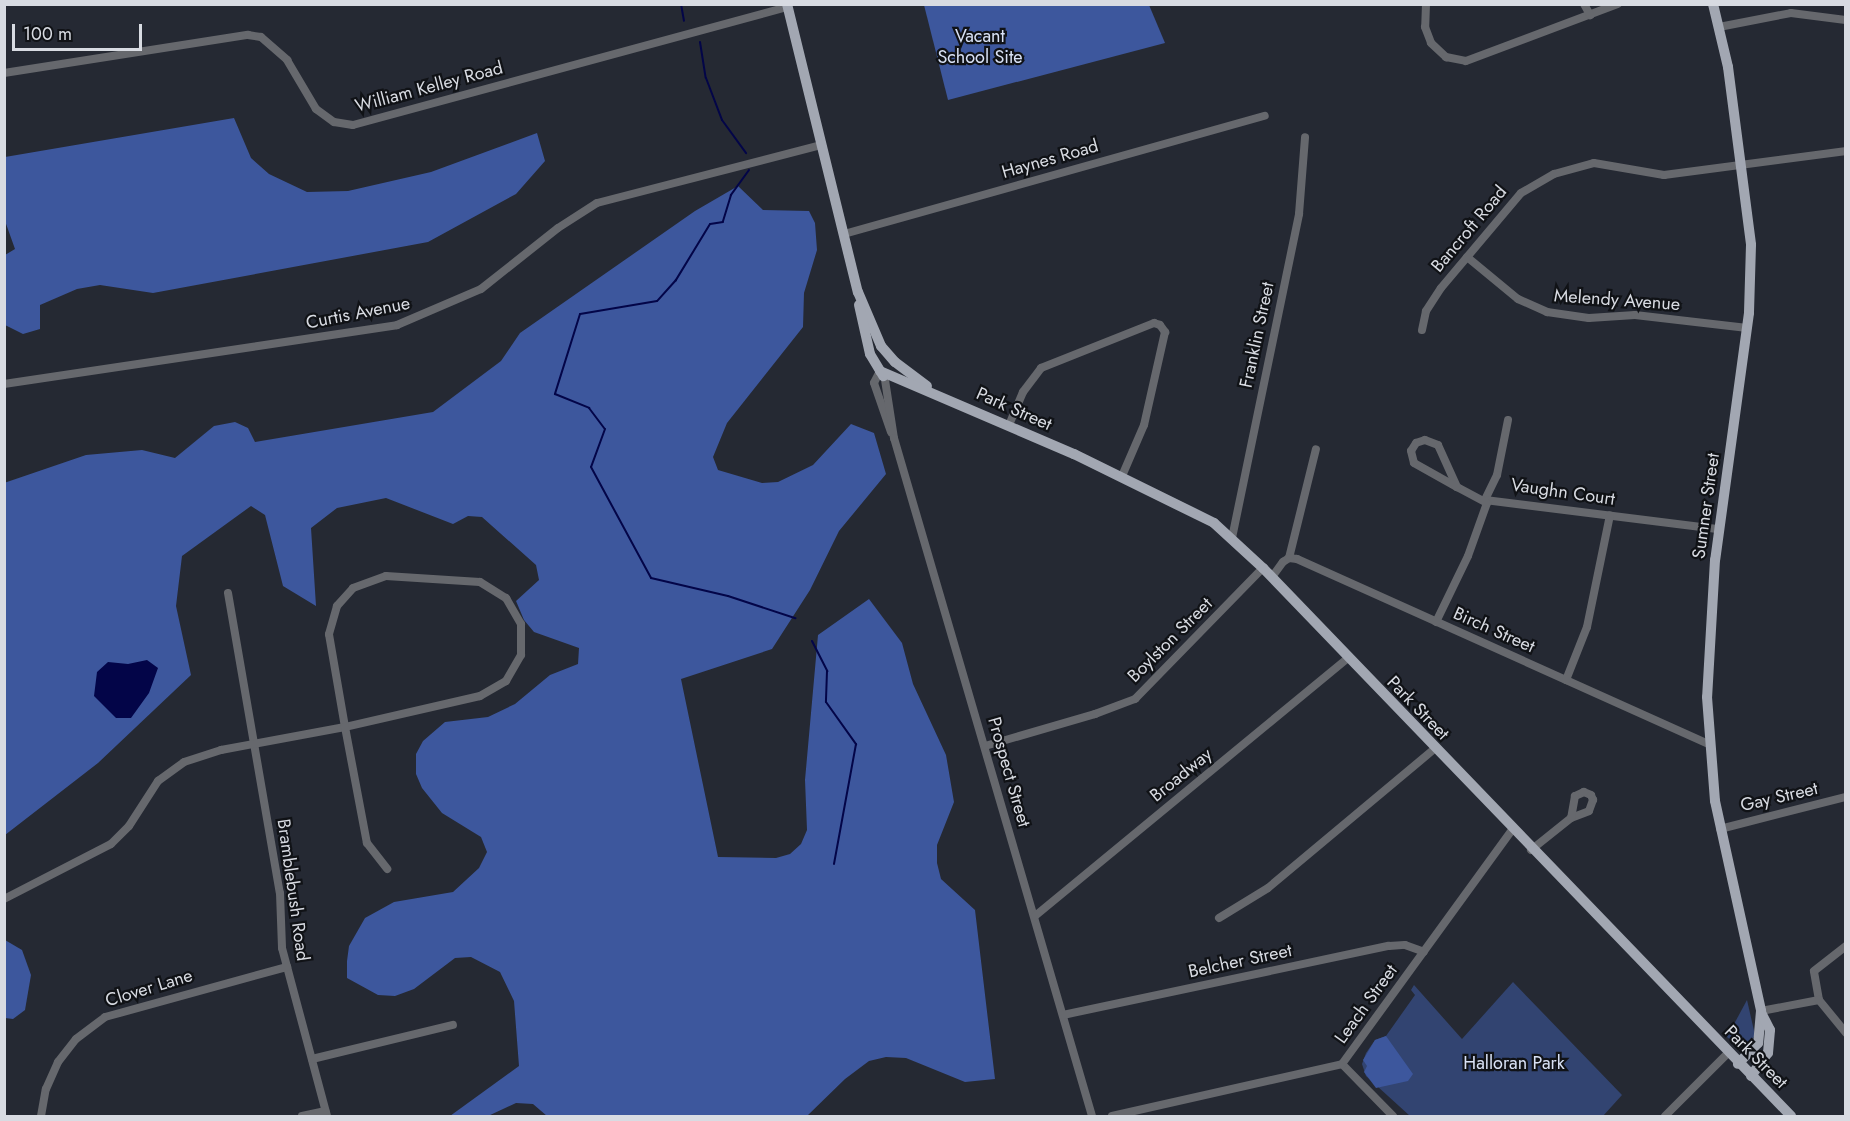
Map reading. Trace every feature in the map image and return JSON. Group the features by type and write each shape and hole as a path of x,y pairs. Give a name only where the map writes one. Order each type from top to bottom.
{"main road":[{"name":"Sumner Street","path":"1713,4 1719,27 1741,163 1751,245 1747,328 1719,529 1709,658 1709,744 1720,829 1761,1011 1770,1030 1770,1044 1764,1062 1751,1076"},
{"name":"Park Street","path":"788,6 858,292 870,324 891,359 929,387 962,404 1200,513 1232,538 1738,1064 1791,1116"},
{"name":"Park Street","path":"858,292 861,327 872,360 883,376 962,404"},
{"path":"883,376 891,359"},
{"name":"Park Street","path":"897,386 911,385"},
{"name":"Sumner Street","path":"1738,1064 1758,1043 1761,1011"}],"street":[{"path":"1426,4 1425,27 1431,43 1443,55 1463,62 1477,60 1618,4"},
{"path":"1584,4 1590,15"},
{"name":"William Kelley Road","path":"4,73 248,35 261,37 279,51 316,109 326,117 353,125 788,6"},
{"path":"1719,27 1791,13 1845,20"},
{"name":"Haynes Road","path":"844,234 1265,116"},
{"name":"Franklin Street","path":"1232,538 1299,214 1305,137"},
{"name":"Curtis Avenue","path":"4,384 397,325 481,289 558,228 597,203 822,145"},
{"name":"Bancroft Road","path":"1422,330 1431,301 1521,193 1568,168 1601,163 1664,175 1845,151"},
{"name":"Melendy Avenue","path":"1467,257 1518,299 1547,312 1588,318 1647,316 1747,328"},
{"path":"1009,425 1023,392 1041,368 1154,323 1160,325 1165,332 1144,424 1122,476"},
{"name":"Prospect Street","path":"894,438 883,376 874,383 894,438 1092,1116"},
{"name":"Prospect Street","path":"890,407 891,394 897,386"},
{"name":"Vaughn Court","path":"1508,420 1497,475 1485,500 1719,529"},
{"path":"1436,622 1486,514 1485,500 1457,488 1414,463 1411,451 1416,443 1425,440 1438,445 1457,488"},
{"path":"1272,578 1289,558 1316,449"},
{"path":"1566,680 1587,627 1610,515"},
{"name":"Birch Street","path":"1289,558 1709,744"},
{"name":"Boylston Street","path":"985,746 1095,714 1135,699 1263,568"},
{"path":"4,899 111,844 129,826 154,786 178,765 201,755 345,727 473,698 498,687 515,669 522,645 521,624 509,602 490,586 471,581 386,576 353,588 337,606 329,629 345,727 366,843 387,869"},
{"name":"Bramblebush Road","path":"228,593 280,893 280,938 326,1114"},
{"name":"Broadway","path":"1035,916 1348,658"},
{"path":"1219,918 1277,882 1434,749"},
{"name":"Gay Street","path":"1720,829 1845,797"},
{"path":"1532,850 1570,818"},
{"name":"Leach Street","path":"1112,1116 1341,1064 1358,1047 1512,830"},
{"name":"Belcher Street","path":"1063,1015 1389,946 1405,945 1424,952"},
{"path":"1845,946 1814,972 1819,1000 1845,1033"},
{"name":"Clover Lane","path":"41,1116 46,1089 58,1062 76,1039 105,1017 287,967"},
{"path":"1761,1011 1819,1000"},
{"path":"312,1059 453,1024"},
{"path":"1665,1116 1728,1053"},
{"path":"1341,1064 1393,1116"},
{"path":"302,1116 326,1114"}],"green space":[{"name":"Vacant School Site","path":"924,5 1149,5 1165,43 948,100"},
{"path":"234,118 251,158 269,174 307,192 348,191 431,172 537,133 545,161 516,194 428,242 153,293 100,285 77,289 40,305 40,329 23,334 5,325 5,255 15,249 5,221 5,157"},
{"path":"738,186 763,210 809,211 815,223 817,250 804,293 803,327 727,423 713,457 718,470 762,483 778,482 813,465 851,424 874,433 886,474 839,531 810,590 772,649 681,679 718,857 776,858 790,854 801,844 807,830 805,780 818,635 869,599 902,643 913,684 946,755 954,802 937,845 937,863 941,879 975,910 995,1079 965,1082 906,1058 886,1057 869,1061 845,1079 807,1116 547,1116 533,1104 516,1103 488,1116 450,1116 519,1066 514,1001 500,972 471,957 455,958 414,989 395,996 378,995 347,978 347,961 349,946 365,918 394,902 453,892 479,868 487,852 481,837 442,813 422,788 416,774 416,754 423,741 445,722 488,717 515,704 550,675 578,664 579,648 534,632 524,620 516,601 539,580 536,565 482,517 468,516 453,524 386,498 337,508 311,528 316,606 283,586 265,515 251,506 182,556 176,606 191,675 98,763 5,835 4,483 86,455 142,450 175,458 214,426 235,422 248,428 255,442 433,412 501,361 520,333 695,211"},
{"path":"5,940 22,950 31,975 25,1010 13,1019 5,1018"},
{"name":"Halloran Park","path":"1513,982 1622,1095 1603,1116 1410,1116 1366,1076 1362,1064 1366,1053 1375,1040 1386,1036 1415,995 1411,990 1414,985 1462,1039"},
{"path":"1747,1000 1755,1035 1749,1044 1739,1046 1727,1037"},
{"path":"1386,1036 1413,1074 1408,1081 1376,1088 1364,1072 1367,1066 1363,1060 1375,1040"}],"shaded area":[{"path":"147,660 158,668 149,693 131,718 116,718 94,696 97,672 108,662 128,664"}],"waterway":[{"path":"681,4 684,21"},
{"path":"700,42 706,78 722,120 746,153"},
{"path":"749,170 731,195 723,222 710,224 676,280 657,301 580,314 555,394 589,408 605,429 591,467 651,578 728,596 795,618"},
{"path":"812,641 827,671 826,702 856,744 834,864"}]}
